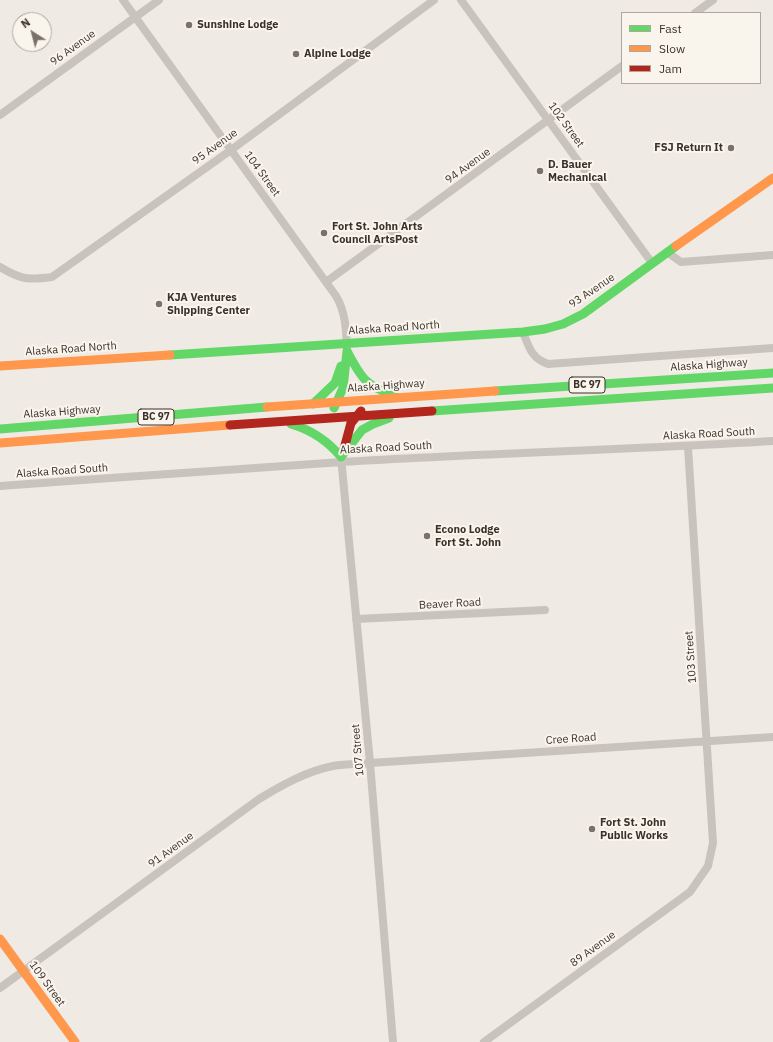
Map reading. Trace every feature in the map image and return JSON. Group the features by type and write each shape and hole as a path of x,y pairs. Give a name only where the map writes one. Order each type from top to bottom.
{"main road":[{"name":"93 Avenue","path":"523,332 557,325 578,317 596,306 667,252 773,178"},
{"name":"Alaska Road North","path":"0,366 347,347 523,332"},
{"path":"347,347 360,376 369,385 380,392 401,398"},
{"path":"326,418 338,401 346,378 347,347"},
{"path":"313,404 335,383 347,347"},
{"name":"Alaska Highway","path":"0,429 338,401 374,400 773,373"},
{"name":"BC 97","path":"0,443 283,421 773,388"},
{"path":"341,459 354,416 374,400"},
{"path":"341,459 362,430 373,424 402,413"},
{"path":"283,421 304,426 335,448 341,459"},
{"name":"109 Street","path":"0,939 75,1042"}],"street":[{"name":"104 Street","path":"123,0 336,296 345,318 347,347"},
{"name":"96 Avenue","path":"0,115 159,0"},
{"name":"95 Avenue","path":"0,267 12,274 26,279 52,277 231,150 434,0"},
{"name":"102 Street","path":"461,0 652,263"},
{"path":"696,12 713,0"},
{"name":"94 Avenue","path":"326,282 621,67"},
{"path":"667,252 681,262 773,255"},
{"path":"523,332 534,356 540,361 548,364 773,348"},
{"name":"Alaska Road South","path":"0,486 341,459 688,447 773,442"},
{"name":"103 Street","path":"688,447 713,843 708,866"},
{"name":"107 Street","path":"341,459 370,763 392,1042"},
{"name":"Beaver Road","path":"356,619 544,610"},
{"name":"Cree Road","path":"370,763 773,737"},
{"name":"91 Avenue","path":"0,988 259,798 284,784 333,766 370,763"},
{"name":"89 Avenue","path":"484,1042 690,892 708,866"}],"traffic: fast":[{"path":"170,355 523,332 545,329 563,324 583,314 676,246"},
{"path":"347,351 356,368 365,380 377,389 395,396"},
{"path":"334,408 343,388 347,351"},
{"path":"313,404 335,383 341,366"},
{"path":"495,391 773,373"},
{"path":"432,411 773,388"},
{"path":"0,429 267,407"},
{"path":"341,457 362,430 389,418"},
{"path":"291,424 305,429 319,437 331,446 341,457"}],"traffic: slow":[{"path":"676,246 773,178"},
{"path":"0,366 170,355"},
{"path":"267,407 495,391"},
{"path":"0,443 230,425"},
{"path":"0,939 75,1042"}],"traffic: jam":[{"path":"344,449 351,423 361,411"},
{"path":"230,425 432,411"}],"place":[{"name":"Sunshine Lodge","path":"189,25"},
{"name":"Alpine Lodge","path":"296,54"},
{"name":"FSJ Return It","path":"731,148"},
{"name":"D. Bauer Mechanical","path":"540,171"},
{"name":"Fort St. John Arts Council ArtsPost","path":"324,233"},
{"name":"KJA Ventures Shipping Center","path":"159,304"},
{"name":"Econo Lodge Fort St. John","path":"427,536"},
{"name":"Fort St. John Public Works","path":"592,829"}]}
